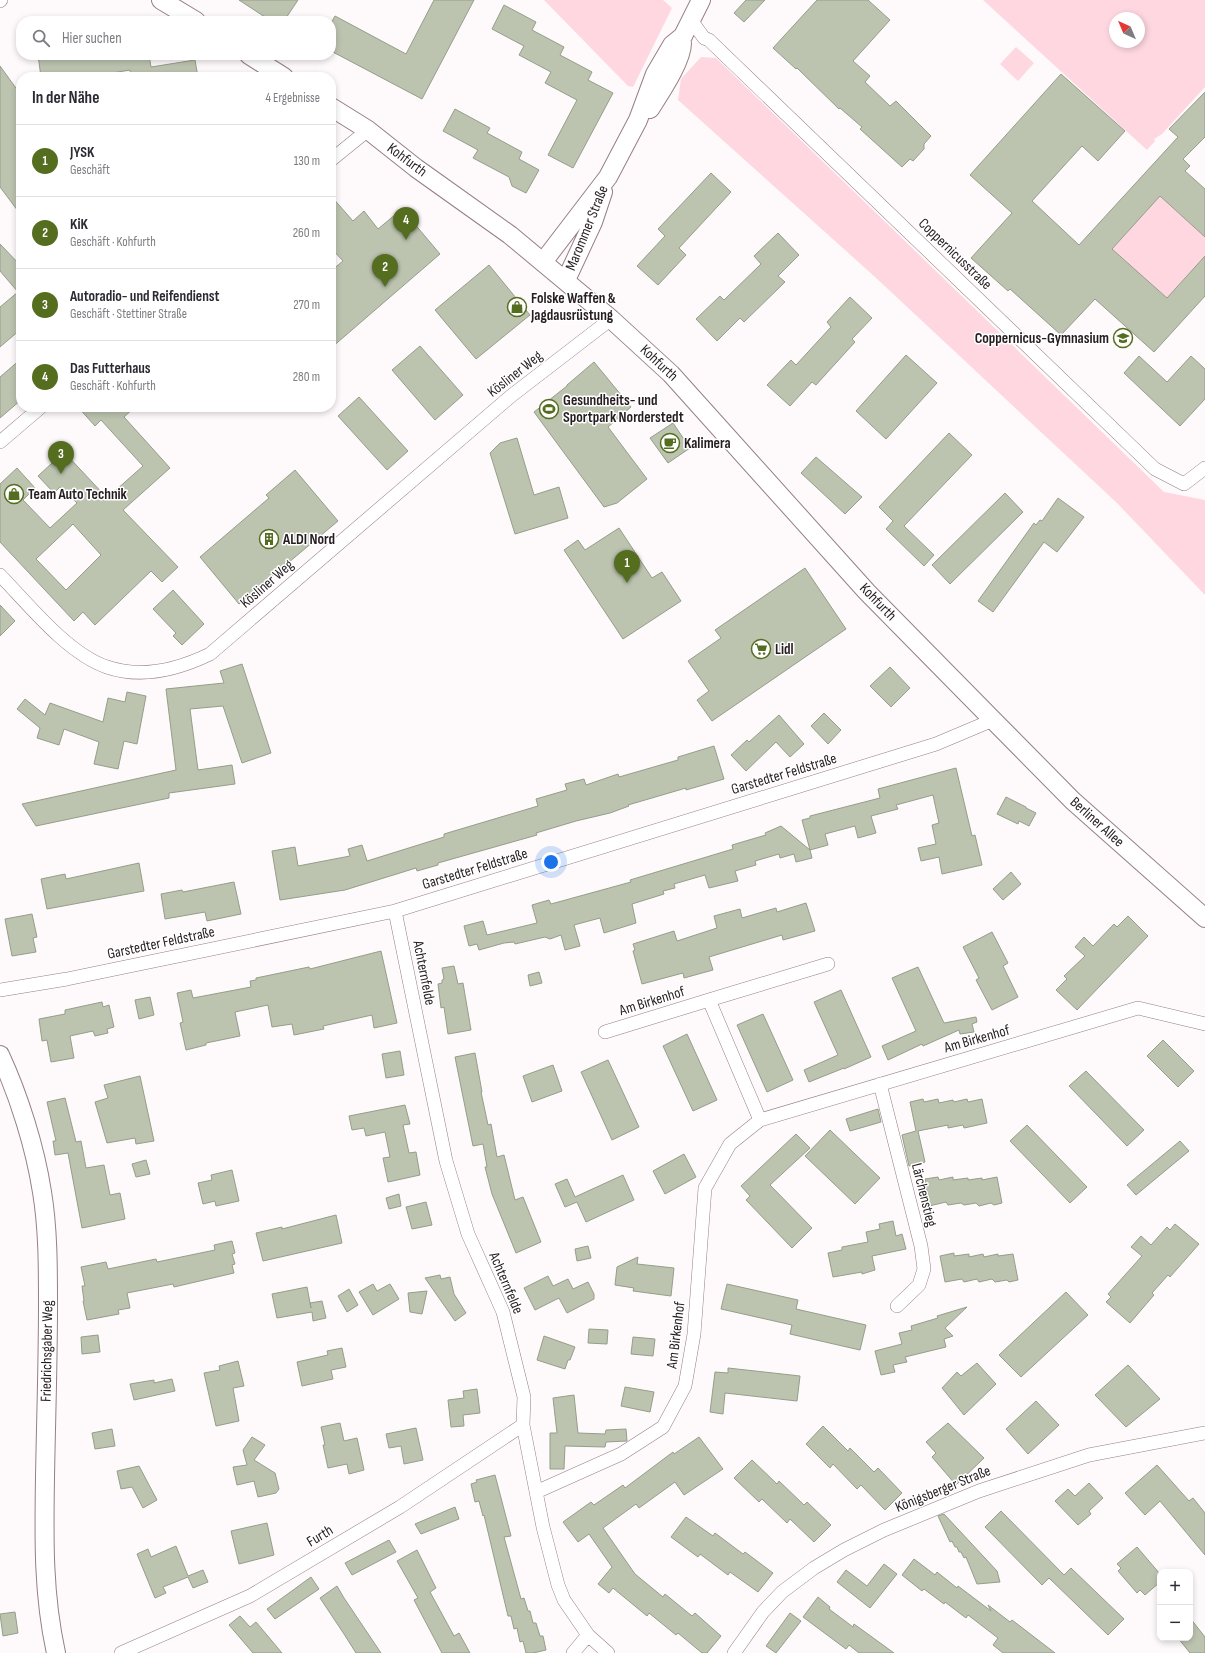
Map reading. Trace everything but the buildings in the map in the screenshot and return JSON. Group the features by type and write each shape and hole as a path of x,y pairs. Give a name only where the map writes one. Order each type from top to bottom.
{"street":[{"path":"161,0 188,16"},
{"name":"Marommer Straße","path":"543,262 608,176 638,120 655,74 672,45 683,36 701,0"},
{"name":"Coppernicusstraße","path":"691,20 704,38 709,40 1155,469 1184,484 1205,468"},
{"path":"257,60 276,72"},
{"name":"Kohfurth","path":"336,110 368,130 416,168 510,235 566,280 671,374 695,398 867,592 993,720"},
{"path":"336,156 368,130"},
{"name":"Marommer Straße","path":"566,280 593,222 608,176"},
{"name":"Kösliner Weg","path":"0,575 67,643 107,668 131,672 151,672 173,669 192,662 210,654 500,405 611,319"},
{"path":"0,442 35,412"},
{"name":"Berliner Allee","path":"993,720 1073,801 1198,904 1205,918"},
{"name":"Garstedter Feldstraße","path":"0,990 66,979 395,911 936,744 993,720"},
{"name":"Achternfelde","path":"395,911 446,1161 468,1234 503,1312 524,1397 523,1425 536,1492 558,1585 564,1600 588,1635 608,1653"},
{"name":"Am Birkenhof","path":"605,1032 828,964"},
{"name":"Am Birkenhof","path":"709,1000 760,1120"},
{"name":"Am Birkenhof","path":"536,1492 621,1454 663,1427 685,1386 694,1334 705,1188 730,1144 760,1120 1138,1008 1205,1024"},
{"name":"Friedrichsgaber Weg","path":"0,1055 18,1103 31,1144 42,1192 48,1262 44,1562 50,1622 56,1653"},
{"name":"Lärchenstieg","path":"880,1084 920,1246 924,1270 919,1285 897,1306"},
{"name":"Furth","path":"121,1653 250,1596 400,1507 523,1425"},
{"name":"Königsberger Straße","path":"734,1653 763,1612 782,1592 814,1568 844,1550 884,1530 980,1491 1089,1455 1205,1433"},
{"path":"573,1653 588,1635"}],"shaded area":[{"path":"544,0 663,0 672,8 633,87 628,86"},
{"path":"983,0 1205,0 1205,87 1162,134 1154,139 1155,141 1147,150"},
{"path":"1016,47 1034,63 1018,81 1000,64"},
{"path":"701,57 716,58 1164,492 1205,500 1205,595 1117,503 874,276 678,100 681,79"},
{"path":"1160,196 1205,237 1205,256 1167,298 1112,249"}],"place":[{"name":"Das Futterhaus","path":"406,240"},
{"name":"KiK","path":"385,287"},
{"name":"Folske Waffen & Jagdausrüstung","path":"517,307"},
{"name":"Coppernicus-Gymnasium","path":"1123,338"},
{"name":"Gesundheits- und Sportpark Norderstedt","path":"549,409"},
{"name":"Kalimera","path":"670,443"},
{"name":"Autoradio- und Reifendienst","path":"61,474"},
{"name":"Team Auto Technik","path":"14,494"},
{"name":"ALDI Nord","path":"269,539"},
{"name":"JYSK","path":"627,583"},
{"name":"Lidl","path":"761,649"}]}
